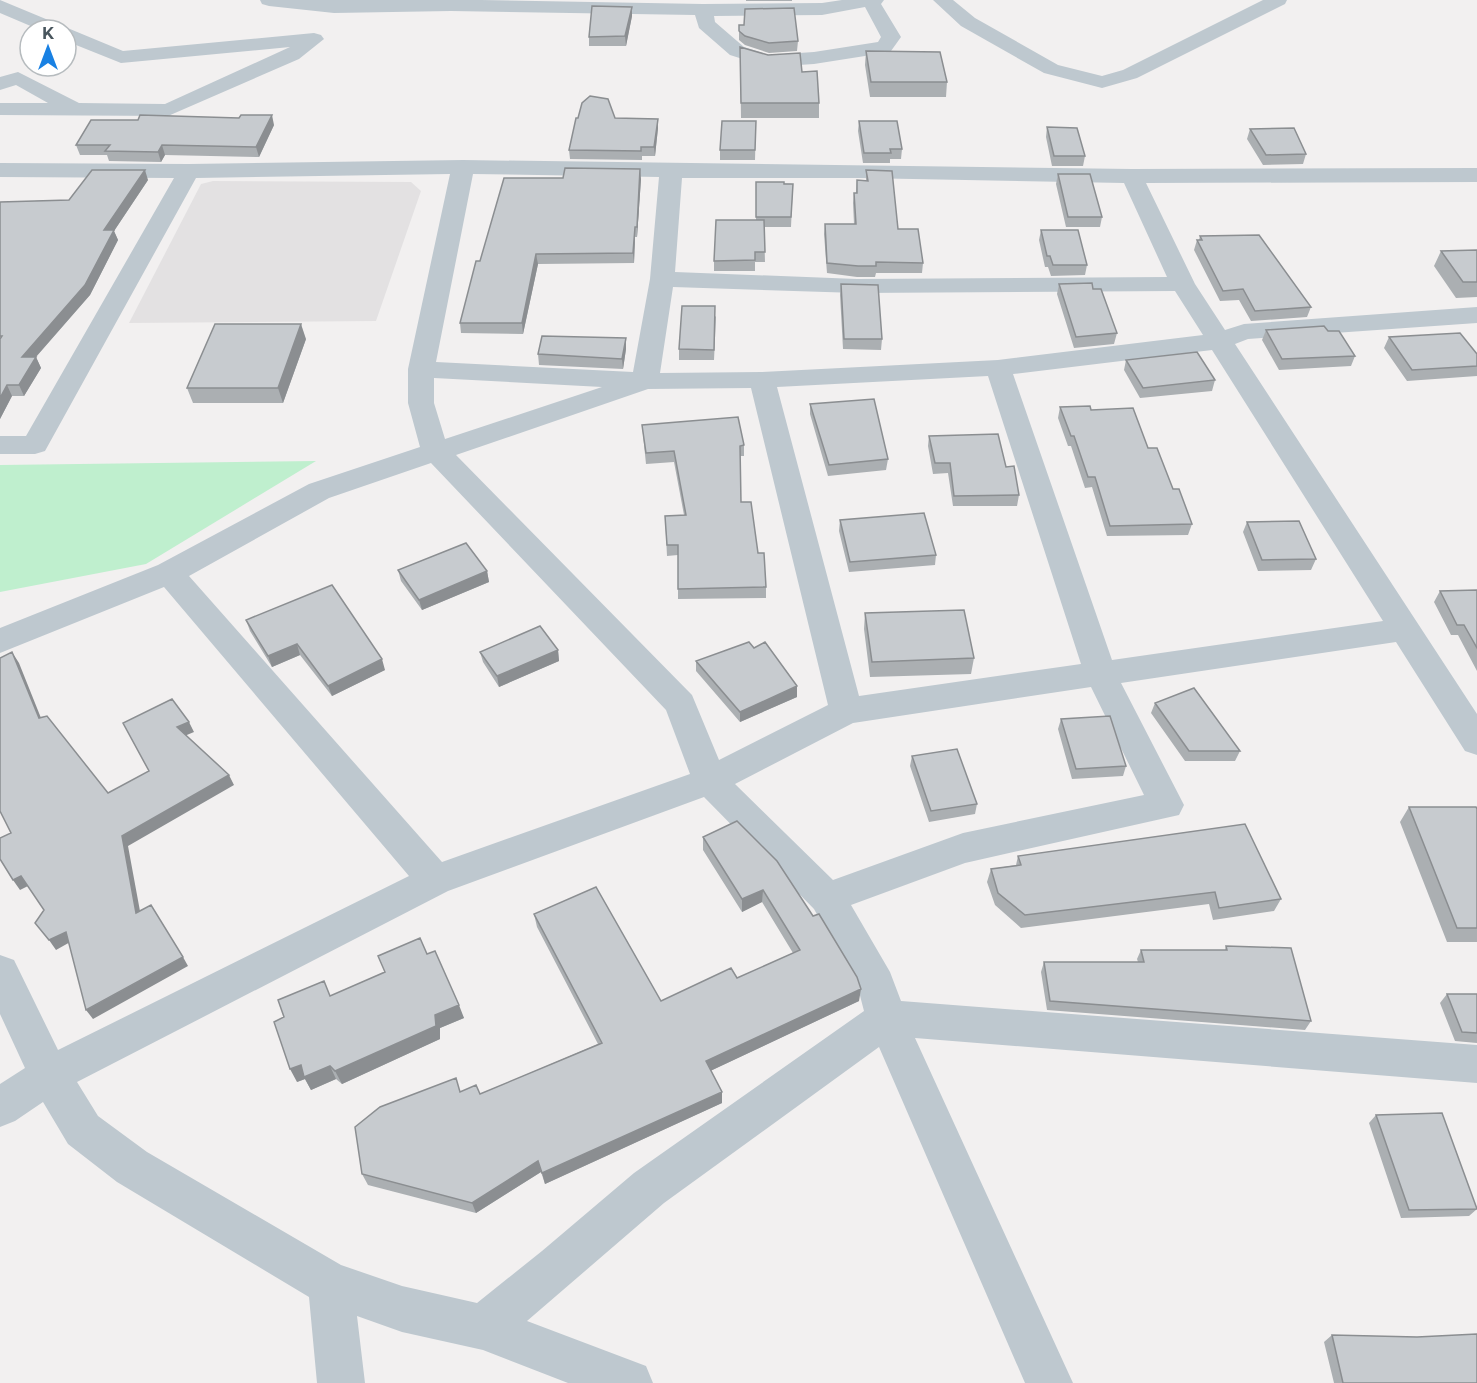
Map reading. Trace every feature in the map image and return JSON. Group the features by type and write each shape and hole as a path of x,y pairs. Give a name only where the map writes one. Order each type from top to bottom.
{"street":[{"path":"269,0 334,7 451,5 703,10 822,9 873,1 891,37 884,46 814,58 768,62 737,51 706,24 703,10"},
{"path":"942,0 968,22 1051,69 1102,82 1130,74 1278,0"},
{"path":"0,6 29,18"},
{"path":"0,110 168,110 292,55 314,39 334,7"},
{"path":"0,30 18,23"},
{"path":"78,39 121,57 314,39"},
{"path":"0,84 18,78 74,109"},
{"path":"463,167 421,369 421,403 435,450 680,704 710,781 827,898 876,984 886,1018 1049,1383"},
{"path":"0,170 189,171 463,167 1132,176 1477,175"},
{"path":"0,445 35,445 189,171"},
{"path":"645,381 662,279 671,171"},
{"path":"1132,176 1183,284 1477,742"},
{"path":"662,279 857,286 1183,284"},
{"path":"421,369 645,381 762,380 998,368 1219,341 1244,332 1473,321"},
{"path":"827,898 963,848 1166,805 1100,673 998,368"},
{"path":"762,380 846,711"},
{"path":"0,641 169,573 318,491 645,381"},
{"path":"169,573 435,880"},
{"path":"0,1107 49,1075 435,880 710,781 846,711 1405,628"},
{"path":"0,972 49,1075 82,1130 123,1161 330,1284 402,1309 483,1327 629,1383"},
{"path":"483,1327 558,1268 649,1188 886,1018 1477,1064"},
{"path":"330,1284 341,1383"}],"shaded area":[{"path":"213,181 411,182 421,191 376,321 129,323 201,184"}],"green space":[{"path":"316,461 146,564 0,592 0,465"}],"building":[{"path":"592,6 632,7 625,36 589,37"},
{"path":"794,8 798,41 769,43 745,36 739,31 739,25 744,25 745,9"},
{"path":"740,47 768,55 800,53 802,72 817,71 819,103 741,103"},
{"path":"866,51 940,52 947,82 871,82"},
{"path":"590,96 608,99 615,118 658,119 654,147 641,147 641,151 569,150 576,118 578,118 582,103"},
{"path":"140,115 239,118 241,115 272,115 256,147 162,145 158,152 105,151 110,145 76,145 91,120 138,120"},
{"path":"722,121 756,121 755,150 720,150"},
{"path":"859,121 897,121 902,149 890,149 891,153 864,153"},
{"path":"1047,127 1077,128 1085,156 1054,156"},
{"path":"1294,128 1306,154 1266,155 1250,129"},
{"path":"565,168 640,169 637,227 635,227 633,253 536,254 522,323 460,323 476,261 480,261 504,178 563,178"},
{"path":"92,170 145,170 104,230 114,230 85,285 22,357 36,357 19,385 7,385 0,398 0,339 2,336 0,336 0,202 69,200"},
{"path":"866,170 892,171 898,229 918,229 923,263 876,262 876,266 858,266 827,263 825,224 856,224 854,193 857,193 857,180 868,181"},
{"path":"1058,174 1090,174 1102,217 1068,217"},
{"path":"756,182 793,184 791,217 756,217"},
{"path":"716,220 764,220 765,252 755,252 755,260 714,261"},
{"path":"1041,230 1078,230 1087,265 1053,265 1050,256 1047,256"},
{"path":"1259,235 1311,307 1255,311 1243,289 1223,291 1197,240 1202,240 1200,236"},
{"path":"1477,250 1477,282 1463,282 1441,251"},
{"path":"1092,283 1093,289 1101,289 1117,333 1076,337 1059,284"},
{"path":"841,284 878,285 882,339 844,339"},
{"path":"682,306 715,306 714,350 679,349"},
{"path":"215,324 301,324 278,388 187,388"},
{"path":"1324,326 1328,331 1339,331 1355,356 1282,359 1266,330"},
{"path":"1460,333 1477,354 1477,366 1412,370 1389,337"},
{"path":"542,336 626,338 622,359 538,354"},
{"path":"1197,352 1215,380 1143,388 1126,360"},
{"path":"874,399 888,459 829,465 810,404"},
{"path":"1090,406 1091,410 1133,408 1148,448 1157,448 1173,489 1179,489 1192,524 1110,526 1095,477 1088,477 1074,436 1071,436 1060,407"},
{"path":"738,417 744,445 740,446 741,502 751,502 758,553 764,553 766,587 678,589 678,545 667,545 665,516 686,515 674,451 646,453 642,425"},
{"path":"998,434 1006,467 1014,466 1019,495 954,496 950,463 935,463 929,436"},
{"path":"924,513 936,555 850,562 840,520"},
{"path":"1299,521 1316,559 1262,560 1247,522"},
{"path":"466,543 487,571 419,600 398,570"},
{"path":"332,585 382,659 328,686 297,644 268,656 246,620"},
{"path":"1477,590 1477,648 1464,625 1457,625 1440,591"},
{"path":"964,610 974,658 872,662 865,613"},
{"path":"540,626 558,650 497,676 480,652"},
{"path":"749,642 754,648 765,642 797,686 740,712 696,661"},
{"path":"12,652 39,718 47,716 108,793 149,771 123,723 172,699 189,722 177,727 229,775 122,836 136,913 151,905 183,957 86,1010 66,932 49,940 35,923 44,910 21,876 13,880 0,859 0,838 11,833 0,811 0,658"},
{"path":"1194,688 1240,751 1189,751 1155,703"},
{"path":"1110,716 1126,766 1076,769 1061,719"},
{"path":"957,749 977,804 931,811 912,756"},
{"path":"1409,807 1476,807 1477,928 1457,928"},
{"path":"737,821 777,861 813,916 819,914 857,977 861,989 706,1061 722,1092 542,1173 538,1161 472,1203 362,1174 355,1127 380,1107 456,1078 460,1092 476,1085 480,1094 602,1043 534,914 596,887 661,1001 731,968 737,978 800,950 763,890 742,899 703,837"},
{"path":"1245,824 1281,899 1219,908 1215,892 1025,915 998,893 991,869 1021,865 1018,856"},
{"path":"420,938 427,954 435,951 459,1005 435,1015 436,1026 335,1071 330,1066 304,1077 301,1065 290,1069 274,1022 284,1017 278,1000 324,981 330,996 385,972 378,956"},
{"path":"1226,946 1291,948 1311,1021 1050,1001 1044,962 1144,962 1141,950 1227,950"},
{"path":"1447,994 1477,994 1477,1033 1462,1032"},
{"path":"1442,1113 1477,1209 1409,1210 1376,1115"},
{"path":"1477,1334 1477,1383 1343,1383 1332,1335 1417,1337"}]}
